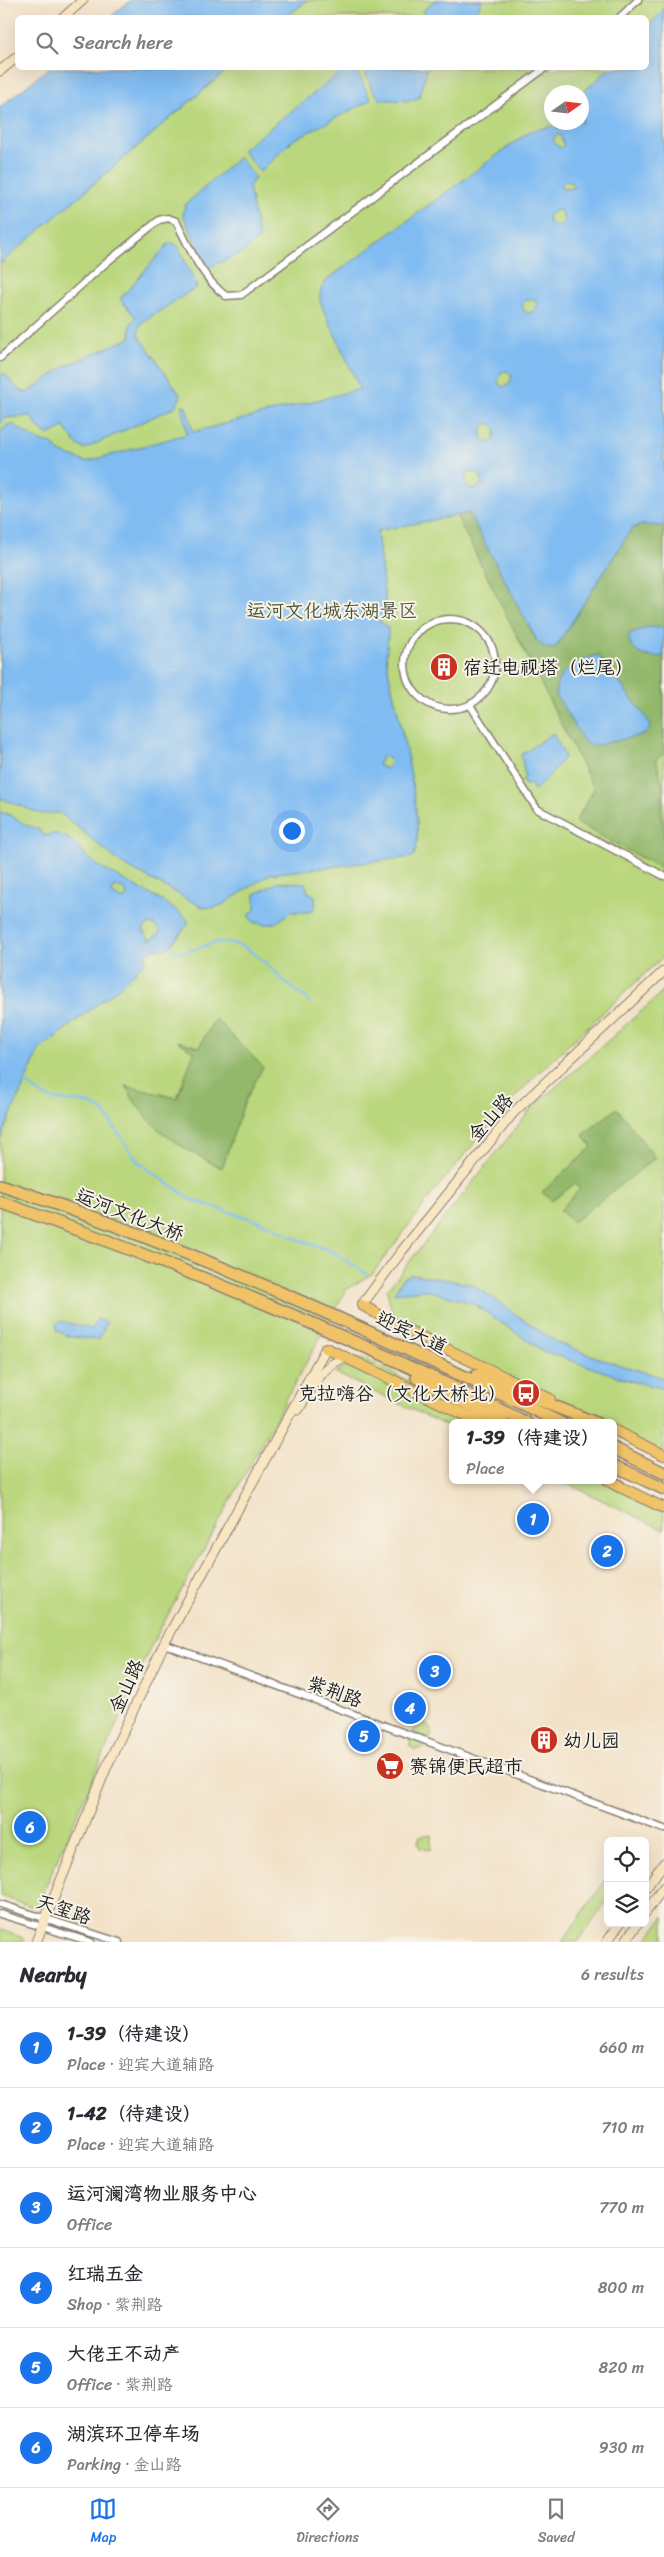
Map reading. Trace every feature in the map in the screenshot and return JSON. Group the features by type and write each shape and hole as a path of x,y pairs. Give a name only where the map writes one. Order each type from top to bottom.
{"highway":[{"name":"运河文化大桥","path":"0,1185 95,1218 246,1279"},
{"name":"运河文化大桥","path":"0,1202 100,1237 243,1292"},
{"name":"迎宾大道","path":"246,1279 295,1298 554,1419"},
{"name":"迎宾大道","path":"243,1292 419,1370 519,1419"},
{"path":"295,1298 347,1315 481,1376 587,1419"},
{"path":"298,1316 495,1419"},
{"path":"617,1450 664,1473"},
{"path":"617,1467 664,1489"}],"main road":[{"path":"362,1306 589,1419"},
{"path":"326,1348 474,1419"},
{"path":"617,1432 664,1455"},
{"path":"615,1484 664,1508"}],"street":[{"path":"66,15 83,0"},
{"path":"622,15 638,0"},
{"path":"0,71 15,58"},
{"path":"0,358 106,262 159,220 168,218 176,221 202,273 213,287 226,296 241,296 542,70"},
{"path":"442,619 456,619 470,623 482,631 491,643 495,657 495,672 490,686 482,697 470,705 449,709 429,704 418,696 410,685 406,672 408,651 417,633 428,624 442,619"},
{"path":"470,705 537,809 664,876"},
{"name":"金山路","path":"362,1306 401,1252 514,1112 664,971"},
{"name":"金山路","path":"36,1942 107,1766 164,1644 326,1348"},
{"name":"金山路","path":"268,1454 327,1367 334,1361 345,1358"},
{"name":"紫荆路","path":"164,1644 664,1829"},
{"path":"649,1884 664,1863"},
{"path":"649,1908 664,1887"},
{"name":"天玺路","path":"0,1904 91,1942"},
{"name":"天玺路","path":"0,1914 43,1922 119,1942"},
{"path":"607,1942 617,1927"},
{"path":"625,1942 635,1927"}],"green space":[{"name":"运河文化城东湖景区","path":"307,0 664,0 664,956 536,1075 498,1115 432,1194 373,1273 346,1290 151,1646 36,1908 0,1896 0,264 227,70 649,70 649,15 289,15"},
{"path":"467,513 471,515 537,641 551,649 556,647 632,528 642,525 664,526 664,754 656,759 664,791 661,809 662,822 664,822 664,870 575,822 594,789 456,515"},
{"path":"664,991 664,1458 617,1435 617,1419 584,1419 395,1327 387,1290 531,1109"},
{"path":"215,1018 263,1067 244,1103 222,1168 166,1136 144,1114 126,1086 177,1098 194,1052 178,1041 199,1047"},
{"path":"617,1108 655,1158 573,1222 560,1210 580,1189 574,1184 552,1201 542,1192 592,1147 583,1135"},
{"path":"357,1359 367,1360 483,1419 449,1419 449,1427 335,1373"},
{"path":"568,1484 614,1484 664,1510 664,1530"},
{"path":"426,1723 432,1732 430,1739 411,1732 419,1724"},
{"path":"410,1737 429,1743 424,1748 415,1750 410,1746"},
{"path":"431,1834 431,1850 420,1848 418,1843 420,1836"},
{"path":"604,1883 604,1906 578,1942 562,1942"},
{"path":"664,1916 664,1938 662,1942 645,1942"},
{"path":"0,1929 25,1939 24,1942 0,1942"}],"water":[{"path":"131,0 307,0 289,15 112,15"},
{"path":"435,0 482,0 475,15 426,15 423,11"},
{"path":"664,9 664,526 642,525 632,528 556,647 550,649 537,641 469,513 377,531 386,608 380,622 388,628 387,663 409,763 417,820 417,842 413,857 270,874 222,905 213,908 202,907 122,864 60,813 41,814 0,798 0,433 7,425 12,424 39,441 52,444 60,452 86,462 187,434 182,405 186,406 193,432 360,389 321,304 320,297 324,285 328,279 530,131 544,128 544,130 589,130 589,87 608,70 649,70 649,26","holes":["556,135 560,135 564,145 560,148 553,141","566,180 573,184 574,188 563,189 561,185","556,210 560,210 564,219 563,223 557,227 548,221 549,215","528,299 535,300 537,305 534,311 529,313 524,311 522,305","508,371 512,376 509,385 502,387 498,382 501,372","486,424 491,424 496,429 494,440 491,442 486,442 482,436 482,428","476,472 481,477 482,484 476,489 468,487 466,484 466,478 469,473","383,756 391,760 387,769 378,765"]},
{"path":"46,70 227,70 0,264 0,107"},
{"path":"343,70 356,71 371,100 293,140 260,172 242,150"},
{"path":"365,70 426,70 419,98 406,101 381,100 372,90"},
{"path":"239,157 255,178 249,187 259,238 242,253 207,268 183,215 185,205"},
{"path":"173,243 178,246 197,287 141,323 138,334 181,396 175,407 84,449 76,444 64,427 48,435 39,429 31,416 6,418 0,424 0,377 4,373 18,389 27,393 65,366 130,338 131,323 136,318 120,299 168,244"},
{"path":"648,627 664,628 664,656 645,656 635,651 632,646 629,634"},
{"path":"598,655 648,720 650,728 645,734 594,746 585,743 556,695 556,687 563,674 583,660"},
{"path":"553,733 565,756 552,773 534,791 531,784 525,785 522,781 525,776 521,755"},
{"path":"0,812 10,815 28,826 39,829 43,835 56,834 64,836 97,865 155,897 177,911 189,923 172,944 165,949 156,948 151,950 145,956 146,961 118,988 39,1050 0,1140","holes":["117,887 125,890 127,895 124,900 112,894 113,889","148,924 155,925 160,931 159,934 150,940 143,930"]},
{"path":"279,882 305,883 308,892 315,896 315,908 310,912 290,912 281,919 269,924 253,922 248,915 255,910 255,894"},
{"path":"412,1274 472,1284 556,1342 607,1361 664,1378 664,1389 631,1381 543,1351 472,1303 426,1290 394,1293 403,1278"},
{"path":"97,1319 107,1322 99,1340 71,1337 57,1331 56,1324 61,1321 92,1329"}],"waterway":[{"path":"168,947 182,952 216,942 239,945 254,953 310,1002"},
{"path":"26,1082 48,1098 84,1102 104,1112 138,1162 192,1200 267,1224 293,1237 333,1252 367,1274"}],"place":[{"name":"宿迁电视塔（烂尾）","path":"444,667"},
{"name":"克拉嗨谷（文化大桥北）","path":"526,1393"},
{"name":"1-39（待建设）","path":"533,1519"},
{"name":"1-42（待建设）","path":"607,1551"},
{"name":"运河澜湾物业服务中心","path":"435,1671"},
{"name":"红瑞五金","path":"410,1708"},
{"name":"大佬王不动产","path":"364,1736"},
{"name":"幼儿园","path":"544,1740"},
{"name":"赛锦便民超市","path":"390,1766"},
{"name":"湖滨环卫停车场","path":"30,1827"}]}
